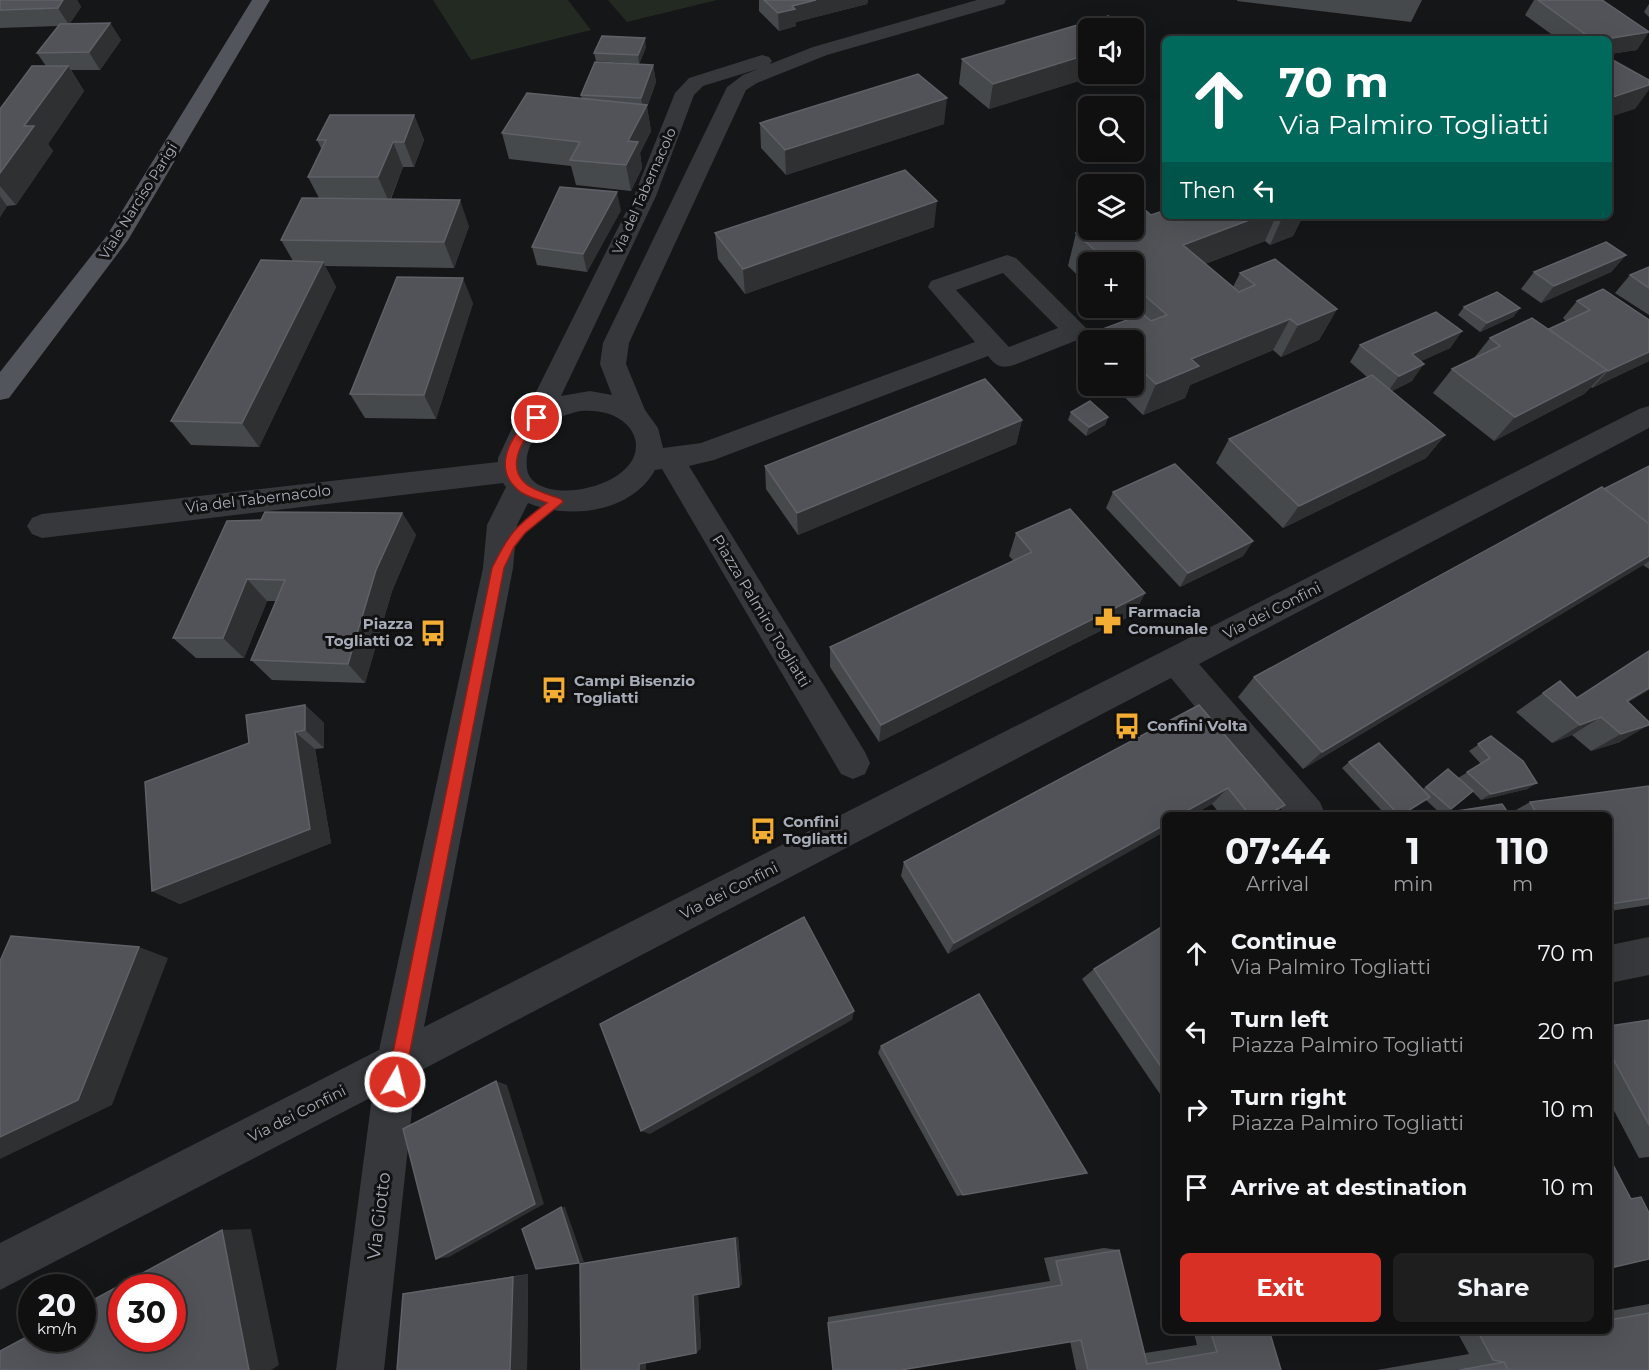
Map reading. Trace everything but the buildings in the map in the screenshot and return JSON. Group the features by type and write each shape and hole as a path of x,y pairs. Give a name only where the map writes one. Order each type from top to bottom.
{"main road":[{"name":"Viale Narciso Parigi","path":"0,391 116,240 261,0"}],"street":[{"name":"Via del Tabernacolo","path":"537,418 645,196 685,93 690,86 748,64 820,51 997,0"},
{"name":"Via del Tabernacolo","path":"633,414 613,364 616,343 733,94 742,83 820,51"},
{"path":"1007,263 1076,331 1005,359 992,345 940,287 1007,263"},
{"path":"516,479 556,502 582,502 612,493 659,460 696,455 726,445 992,345"},
{"path":"397,1062 498,568 502,525 516,479 511,457 514,448 527,427 537,418 560,406 581,401 608,403 633,414"},
{"name":"Piazza Palmiro Togliatti","path":"633,414 647,432 659,460 853,763"},
{"name":"Via dei Confini","path":"0,1267 1649,416"},
{"name":"Via del Tabernacolo","path":"42,526 516,479"},
{"path":"498,568 510,544 521,529 556,502"},
{"path":"1176,660 1305,812"},
{"path":"1612,964 1649,956"},
{"name":"Via Giotto","path":"360,1370 397,1062"}],"shaded area":[{"path":"433,0 568,0 591,30 471,60"},
{"path":"608,0 717,0 627,22"}],"place":[{"name":"Farmacia Comunale","path":"1108,621"},
{"name":"Piazza Togliatti 02","path":"433,633"},
{"name":"Campi Bisenzio Togliatti","path":"554,690"},
{"name":"Confini Volta","path":"1127,726"},
{"name":"Confini Togliatti","path":"763,831"}],"route":[{"path":"395,1082 397,1062 498,568 510,544 521,529 556,502 521,487 511,471 511,457 514,448 527,427 537,418"}]}
